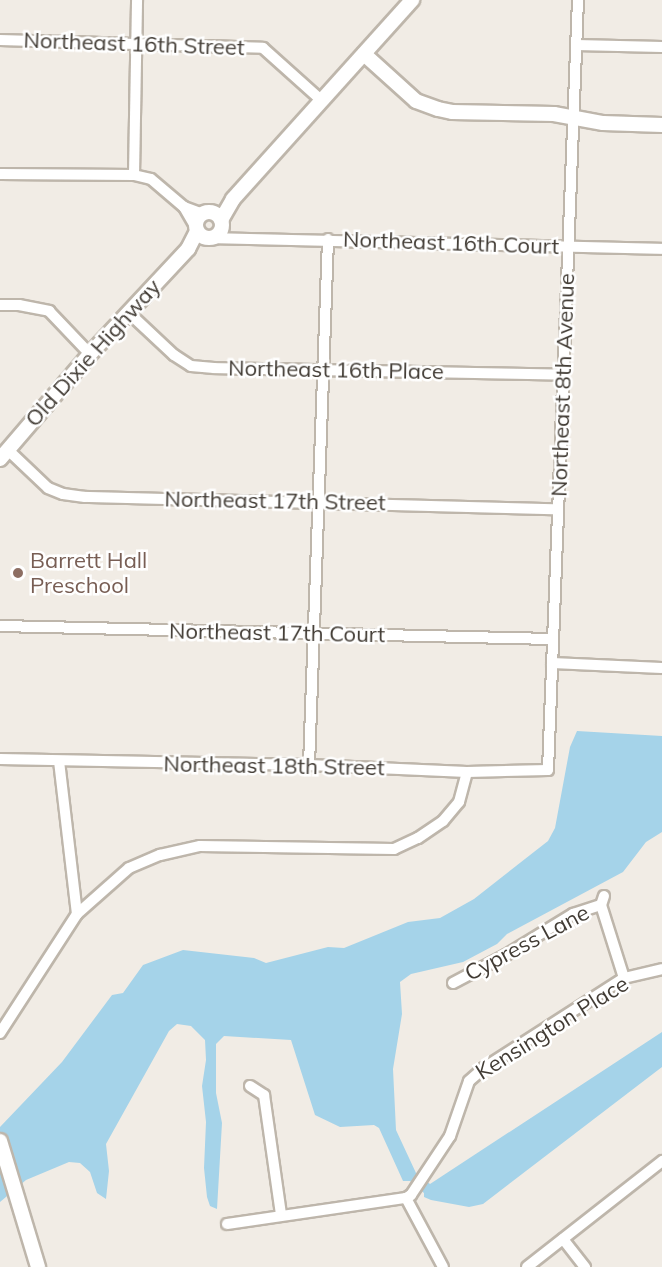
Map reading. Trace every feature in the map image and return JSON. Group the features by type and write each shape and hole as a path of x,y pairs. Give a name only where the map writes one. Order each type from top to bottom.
{"street":[{"path":"134,175 137,0"},
{"path":"214,218 219,234 203,234 197,220 214,218 232,200 412,0"},
{"name":"Northeast 8th Avenue","path":"548,770 578,0"},
{"name":"Northeast 16th Street","path":"0,40 263,48 321,100"},
{"path":"576,45 662,47"},
{"path":"364,54 416,100 438,109 452,112 554,114 603,123 662,125"},
{"name":"Northeast 16th Court","path":"0,174 134,175 151,178 184,207 203,234 662,249"},
{"name":"Northeast 16th Court","path":"184,207 214,218 241,237"},
{"name":"Old Dixie Highway","path":"4,455 90,354 203,234"},
{"path":"309,765 328,239"},
{"path":"0,305 19,305 49,311 90,354"},
{"name":"Northeast 16th Place","path":"128,312 174,355 191,366 563,375"},
{"name":"Northeast 17th Street","path":"4,455 48,488 63,494 558,509"},
{"name":"Northeast 17th Court","path":"0,626 554,639"},
{"path":"552,663 662,668"},
{"name":"Northeast 18th Street","path":"0,759 309,765 468,772 548,770"},
{"path":"59,761 77,914"},
{"path":"0,1033 77,914 129,868 160,855 200,846 394,849 418,838 442,821 459,802 468,772"},
{"name":"Cypress Lane","path":"453,983 506,955 573,914 603,901 624,978"},
{"name":"Kensington Place","path":"406,1198 411,1195 450,1136 470,1081 484,1068 624,978 662,969"},
{"path":"250,1086 264,1095 281,1214"},
{"path":"0,1141 38,1267"},
{"path":"527,1267 662,1161"},
{"path":"227,1224 281,1214 406,1198 442,1267"},
{"path":"563,1239 585,1267"}],"water":[{"path":"577,731 662,736 662,832 646,842 623,872 507,934 497,944 463,962 411,974 400,982 402,1014 393,1069 396,1130 416,1173 430,1184 662,1032 662,1067 483,1204 469,1207 431,1200 424,1197 424,1193 410,1181 403,1181 379,1128 374,1125 340,1127 315,1115 291,1040 224,1036 216,1044 216,1093 222,1123 217,1209 210,1206 207,1197 204,1168 206,1122 202,1086 206,1060 205,1040 191,1026 177,1024 169,1031 106,1144 109,1171 106,1199 97,1193 90,1172 80,1163 69,1162 26,1180 0,1202 0,1127 62,1062 112,995 123,993 143,965 183,950 254,958 266,963 328,947 344,948 408,922 440,918 474,899 548,841 555,828 570,747"}],"place":[{"name":"Barrett Hall Preschool","path":"18,573"}]}
